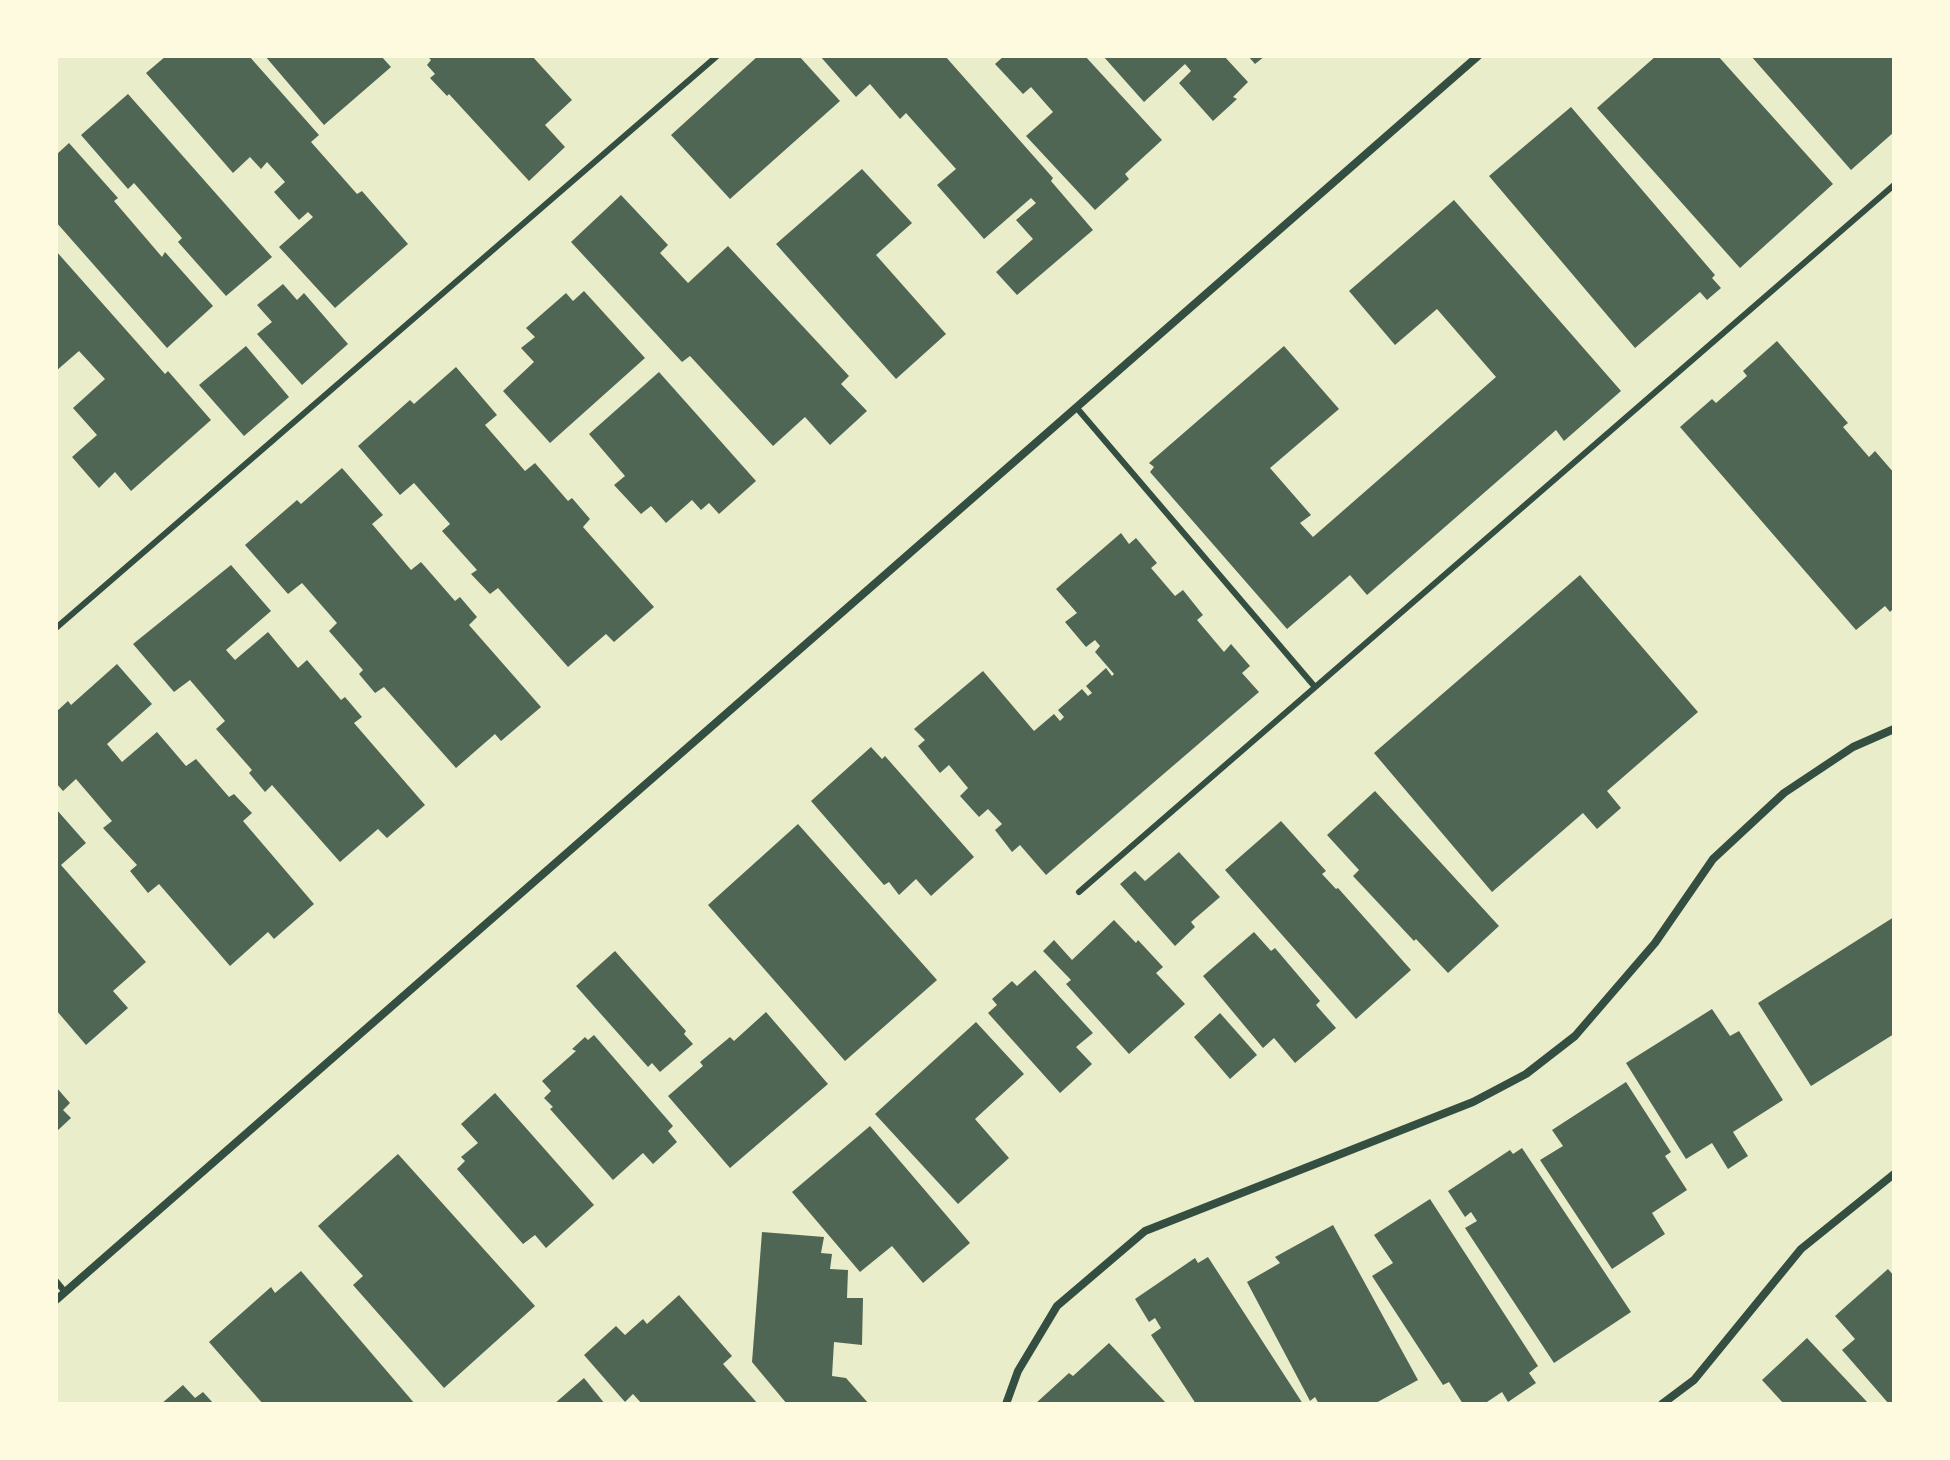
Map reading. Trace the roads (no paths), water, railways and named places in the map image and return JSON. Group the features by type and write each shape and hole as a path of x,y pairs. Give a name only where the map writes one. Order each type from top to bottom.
{"street":[{"path":"56,1300 1478,56"},
{"path":"1006,1404 1018,1371 1057,1306 1145,1231 1473,1102 1526,1074 1575,1036 1655,943 1713,859 1784,793 1853,747 1894,729"},
{"path":"1662,1404 1694,1380 1801,1249 1894,1174"}],"lane":[{"path":"56,628 717,56"},
{"path":"1079,892 1894,185"},
{"path":"1076,407 1315,687"},
{"path":"56,1281 65,1292"}]}
